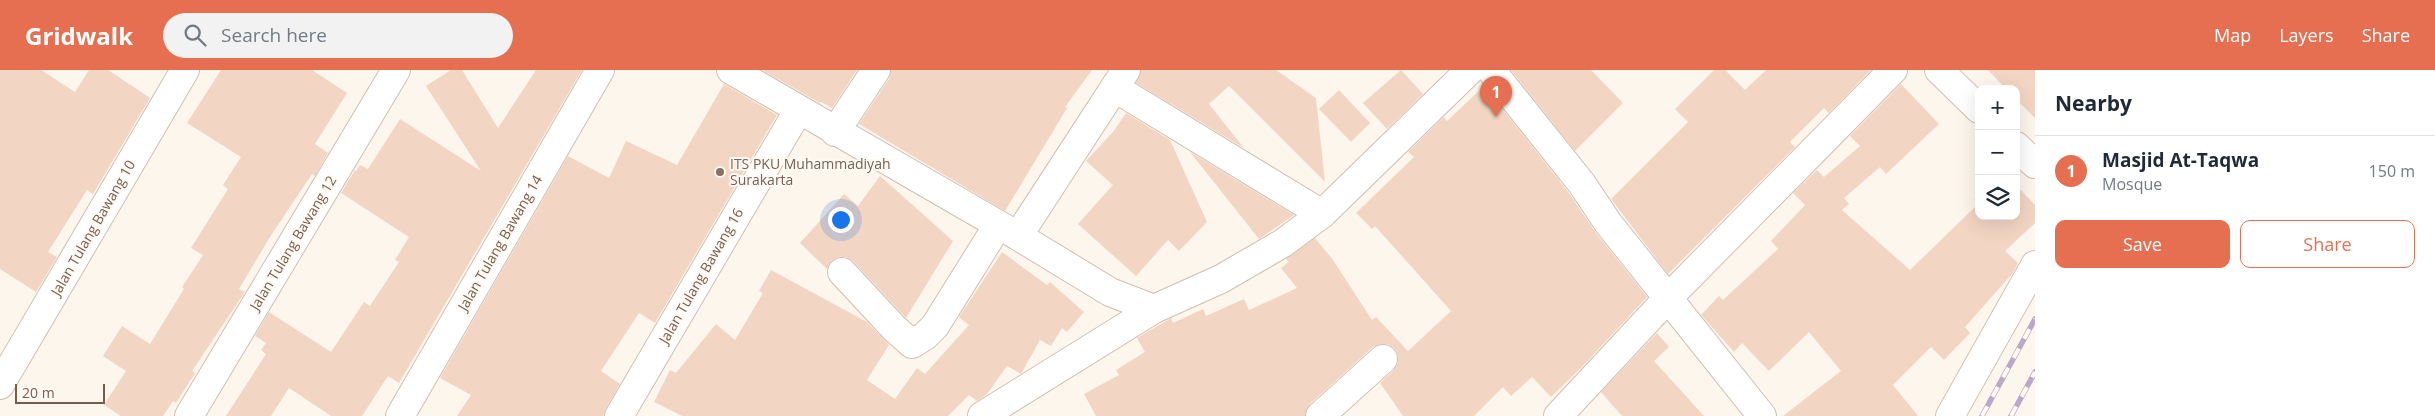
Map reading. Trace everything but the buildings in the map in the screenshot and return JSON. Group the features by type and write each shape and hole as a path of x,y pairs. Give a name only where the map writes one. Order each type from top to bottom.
{"street":[{"name":"Jalan Tulang Bawang 10","path":"0,385 186,70"},
{"name":"Jalan Tulang Bawang 12","path":"190,416 396,70"},
{"name":"Jalan Tulang Bawang 14","path":"400,416 600,70"},
{"path":"730,70 1110,292 1154,309"},
{"path":"835,132 876,70"},
{"path":"982,416 1154,309 1221,279 1283,243 1322,214 1470,70"},
{"path":"1491,70 1582,184 1608,223 1762,416"},
{"path":"1558,416 1668,298 1893,70"},
{"path":"1939,70 1975,105"},
{"path":"842,272 894,328 920,349 925,336 936,326 1121,79 1322,214"},
{"name":"Jalan Tulang Bawang 16","path":"619,416 798,111"},
{"path":"2020,150 2035,164"},
{"path":"1950,416 2035,265"},
{"path":"1320,416 1383,359"}],"railway":[{"path":"1982,416 2035,319"},
{"path":"2011,416 2035,372"}],"place":[{"name":"Masjid At-Taqwa","path":"1496,117"},
{"name":"ITS PKU Muhammadiyah Surakarta","path":"720,172"}]}
